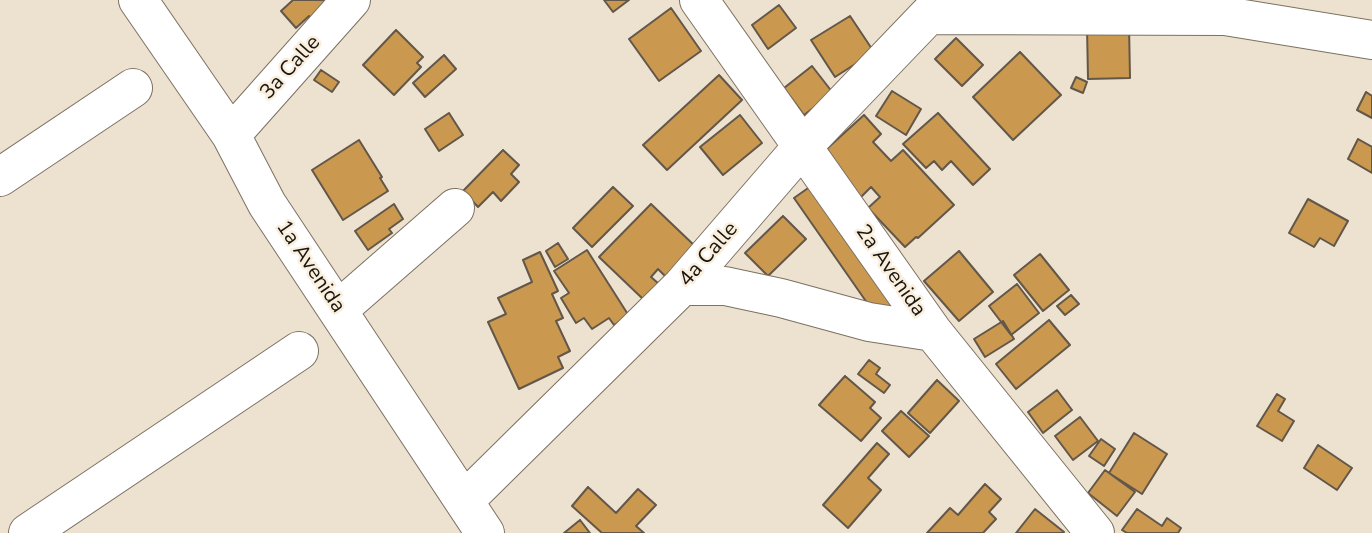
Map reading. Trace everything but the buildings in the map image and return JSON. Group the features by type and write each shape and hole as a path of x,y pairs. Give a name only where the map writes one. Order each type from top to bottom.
{"street":[{"name":"1a Avenida","path":"138,0 231,135 267,204 485,533"},
{"name":"3a Calle","path":"231,135 351,0"},
{"name":"2a Avenida","path":"699,0 933,332 1095,533"},
{"name":"4a Calle","path":"465,500 682,286 802,146 936,7"},
{"path":"936,7 1225,16 1372,40"},
{"path":"0,177 133,88"},
{"path":"338,310 455,208"},
{"path":"682,286 724,286 869,322 933,332"},
{"path":"28,533 299,351"},
{"path":"0,518 9,533"}]}
